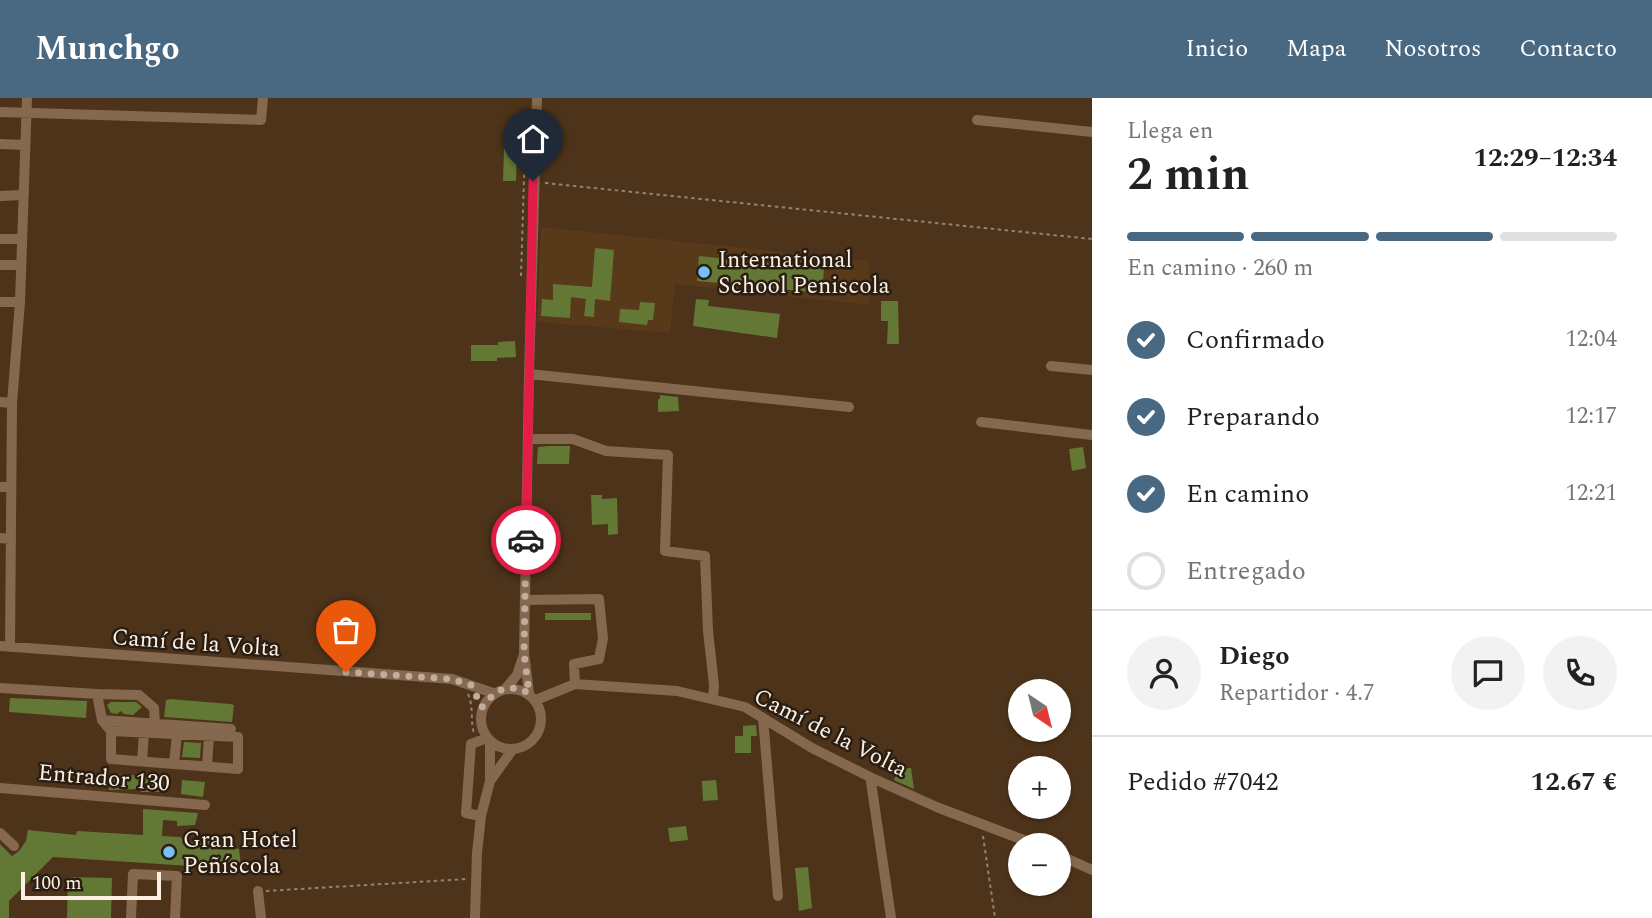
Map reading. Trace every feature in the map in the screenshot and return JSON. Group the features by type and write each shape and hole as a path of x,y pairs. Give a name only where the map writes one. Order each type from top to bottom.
{"street":[{"path":"5,646 5,487 20,302 27,98"},
{"path":"0,112 261,120 263,98"},
{"path":"537,98 524,653 532,697 541,712"},
{"path":"977,120 1092,132"},
{"path":"0,144 24,145"},
{"path":"0,196 23,195"},
{"path":"0,239 21,239"},
{"path":"0,265 20,265"},
{"path":"0,302 20,302"},
{"path":"1051,366 1092,370"},
{"path":"529,374 849,407"},
{"path":"0,402 12,403"},
{"path":"981,422 1030,430 1092,435"},
{"path":"528,439 573,439 606,451 668,455 665,551 705,556 713,699"},
{"path":"525,600 599,599 603,638 599,659 575,664 575,684"},
{"name":"Camí de la Volta","path":"5,646 452,679 493,694"},
{"path":"506,688 517,675 524,653"},
{"name":"Camí de la Volta","path":"532,697 575,684 677,691 745,707 811,748 872,778 1008,835"},
{"path":"471,685 482,707"},
{"path":"0,688 139,695 154,708 155,724"},
{"path":"475,918 481,816 490,781 480,723 482,707 493,694 506,688 518,688 532,697"},
{"path":"490,781 513,750 530,743 540,729 541,712 557,691"},
{"path":"97,694 102,720 111,731 111,759 238,768 238,737 111,731"},
{"path":"762,718 778,896"},
{"path":"102,720 231,729"},
{"path":"142,761 144,733"},
{"path":"174,764 177,734"},
{"path":"208,766 209,736"},
{"path":"481,816 466,813 471,744 485,740 501,748 513,750"},
{"path":"872,778 891,918"},
{"name":"Entrador 130","path":"0,788 205,805"},
{"path":"0,833 14,846"},
{"path":"1071,860 1092,870"},
{"path":"131,918 133,874 177,876 175,918"},
{"path":"258,891 261,918"}],"path":[{"path":"522,276 526,139"},
{"path":"533,181 1092,239"},
{"path":"471,685 467,691 472,702 471,724 485,740"},
{"path":"981,825 995,918"},
{"path":"258,891 476,878"}],"shaded area":[{"name":"International School Peniscola","path":"541,227 869,261 869,305 675,284 670,333 537,322"}],"building":[{"path":"507,123 518,124 516,181 503,181"},
{"path":"595,248 614,250 610,301 595,299 594,317 584,316 586,299 571,297 570,318 541,316 542,299 553,300 553,284 592,287"},
{"path":"699,256 824,269 822,293 697,281"},
{"path":"696,299 709,300 708,306 780,314 777,338 693,326"},
{"path":"881,301 898,301 899,344 887,344 888,321 881,321"},
{"path":"640,302 655,303 653,320 648,320 647,325 619,322 620,309 639,310"},
{"path":"515,341 516,357 497,358 497,361 471,361 471,345 498,345 498,342"},
{"path":"660,395 678,397 679,411 658,412"},
{"path":"570,446 569,464 537,464 538,447"},
{"path":"1083,447 1086,468 1072,471 1069,449"},
{"path":"591,495 602,495 602,499 617,498 618,534 608,535 608,524 592,525"},
{"path":"545,613 591,613 591,620 545,620"},
{"path":"10,698 87,701 86,718 9,712"},
{"path":"166,700 234,705 232,722 164,717"},
{"path":"111,702 136,702 142,707 133,715 121,711 117,714 111,713 107,705"},
{"path":"756,725 757,736 751,736 751,753 735,753 735,736 743,736 743,726"},
{"path":"184,742 201,743 200,758 182,757"},
{"path":"911,768 914,789 894,780 898,769"},
{"path":"110,774 164,777 164,792 109,790"},
{"path":"182,780 205,782 203,797 181,794"},
{"path":"716,780 718,800 703,801 702,781"},
{"name":"Gran Hotel Peñíscola","path":"143,809 198,813 195,825 177,826 177,821 163,820 162,836 180,837 194,842 194,847 205,839 234,840 234,848 239,849 241,867 236,869 53,857 9,901 9,918 0,918 0,844 12,856 26,841 28,830 76,835 77,831 143,835"},
{"path":"686,826 688,840 670,842 668,828"},
{"path":"808,867 812,908 799,911 795,868"},
{"path":"68,877 112,878 111,918 67,918"}],"way so far":[{"path":"346,672 452,679 471,685 482,707 493,694 506,688 518,688 529,693 524,653 526,540"}],"place":[{"name":"International School Peniscola","path":"704,272"},
{"name":"Gran Hotel Peñíscola","path":"169,852"}],"route":[{"path":"526,540 533,181"}]}
